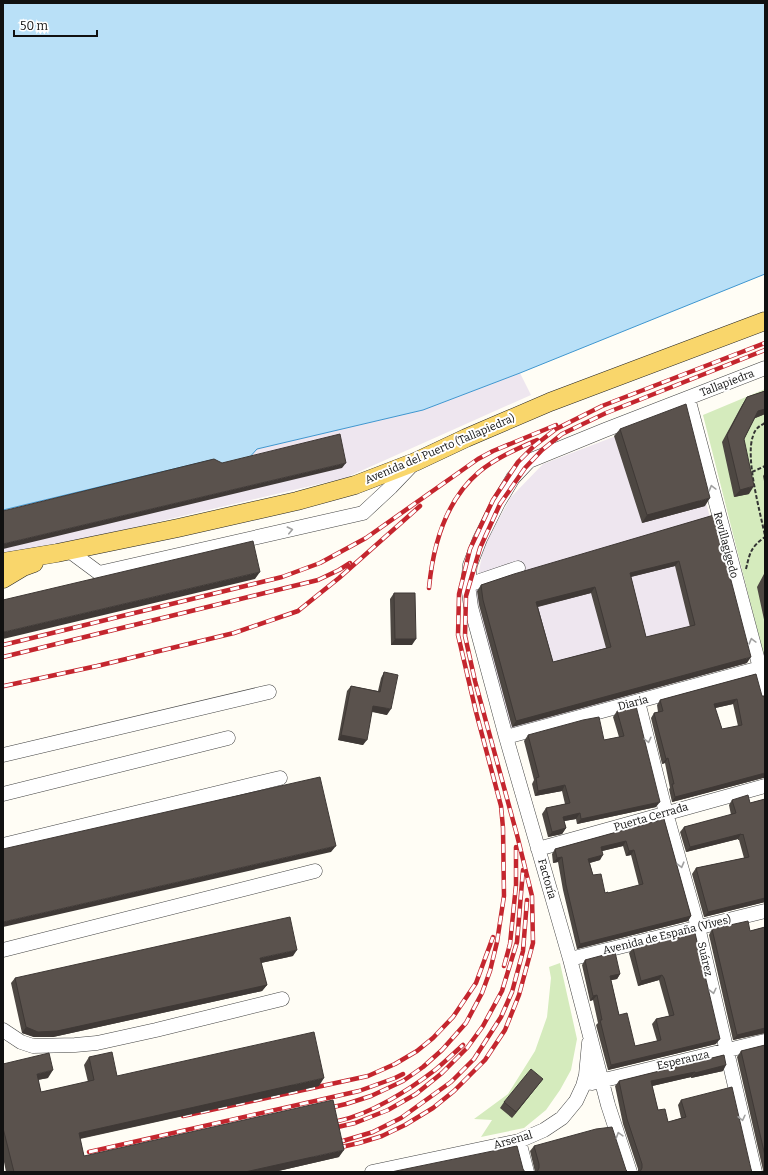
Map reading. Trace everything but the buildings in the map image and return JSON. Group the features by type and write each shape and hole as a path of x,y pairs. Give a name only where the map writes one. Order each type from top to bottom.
{"main road":[{"name":"Avenida del Puerto (Tallapiedra)","path":"62,552 297,501 355,485 415,462 466,438 550,402 765,321"},
{"path":"3,562 62,552"},
{"path":"3,579 23,568 62,552"}],"street":[{"name":"Tallapiedra","path":"468,585 470,565 480,539 498,503 513,478 530,461 605,430 765,368"},
{"name":"Revillagigedo","path":"688,398 760,668 765,692"},
{"path":"62,552 99,573 363,513 415,462"},
{"path":"468,585 518,568"},
{"name":"Factoría","path":"468,585 471,607 506,737 570,959 608,1105 630,1172"},
{"name":"Diaria","path":"506,737 760,668"},
{"path":"3,755 269,692"},
{"name":"Suárez","path":"638,702 666,813 698,927 754,1172"},
{"path":"3,794 228,738"},
{"path":"3,845 280,778"},
{"name":"Puerta Cerrada","path":"538,849 765,786"},
{"path":"3,950 315,871"},
{"name":"Avenida de España (Vives)","path":"570,959 765,911"},
{"path":"3,1030 21,1042 33,1046 97,1043 282,999"},
{"name":"Arsenal","path":"372,1172 436,1165 519,1141 544,1130 562,1118 576,1101 586,1076 590,1035"},
{"name":"Esperanza","path":"583,1086 602,1080 765,1041"},
{"path":"519,1141 526,1172"}],"path":[{"path":"745,574 749,556 754,544 765,536 752,472 751,444 753,434 759,426 765,423"},
{"path":"752,472 765,466"}],"shaded area":[{"path":"520,373 531,395 345,478 3,558 3,510 211,460 247,459 257,449 423,410"},
{"path":"681,411 747,663 508,729 475,590 484,546 511,497 543,464"}],"green space":[{"path":"765,389 765,661 703,415"},
{"path":"560,963 577,1039 571,1070 560,1090 546,1110 524,1128 481,1137 492,1120 474,1119 508,1094 535,1051 547,1017 551,978 549,967"}],"water":[{"path":"3,3 765,3 765,274 520,373 423,410 257,449 248,459 221,465 211,460 3,510"}],"railway":[{"path":"329,1108 371,1096 403,1081 423,1067 442,1050 466,1023 482,993 490,971 497,942 504,896 503,828 501,806 476,712 458,635 459,594 470,549 493,500 518,462 534,446 556,429 602,406 765,343"},
{"path":"337,1148 382,1136 405,1125 433,1108 454,1091 485,1060 505,1030 519,995 533,943 532,896 475,681 465,636 466,596 480,548 500,504 525,468 542,450 562,434 606,413 765,350"},
{"path":"3,645 282,577 320,563 366,538 478,459 493,451 556,425"},
{"path":"429,588 438,540 449,510 457,496 479,472 492,462 537,440"},
{"path":"4,686 97,666 234,633 298,611 339,578 420,506"},
{"path":"3,657 318,580 350,563"},
{"path":"504,966 510,944 516,885 516,847"},
{"path":"329,1129 355,1123 388,1110 416,1094 442,1073 467,1048 483,1026 502,991 517,942 523,870"},
{"path":"336,1143 373,1132 401,1118 451,1082 474,1059 501,1017 512,992 523,951 527,900"},
{"path":"183,1116 368,1076 395,1064 417,1051 433,1038 453,1017 476,983 493,937"},
{"path":"338,1121 363,1113 402,1093 435,1070 463,1045"},
{"path":"89,1152 359,1091 403,1074"}]}
